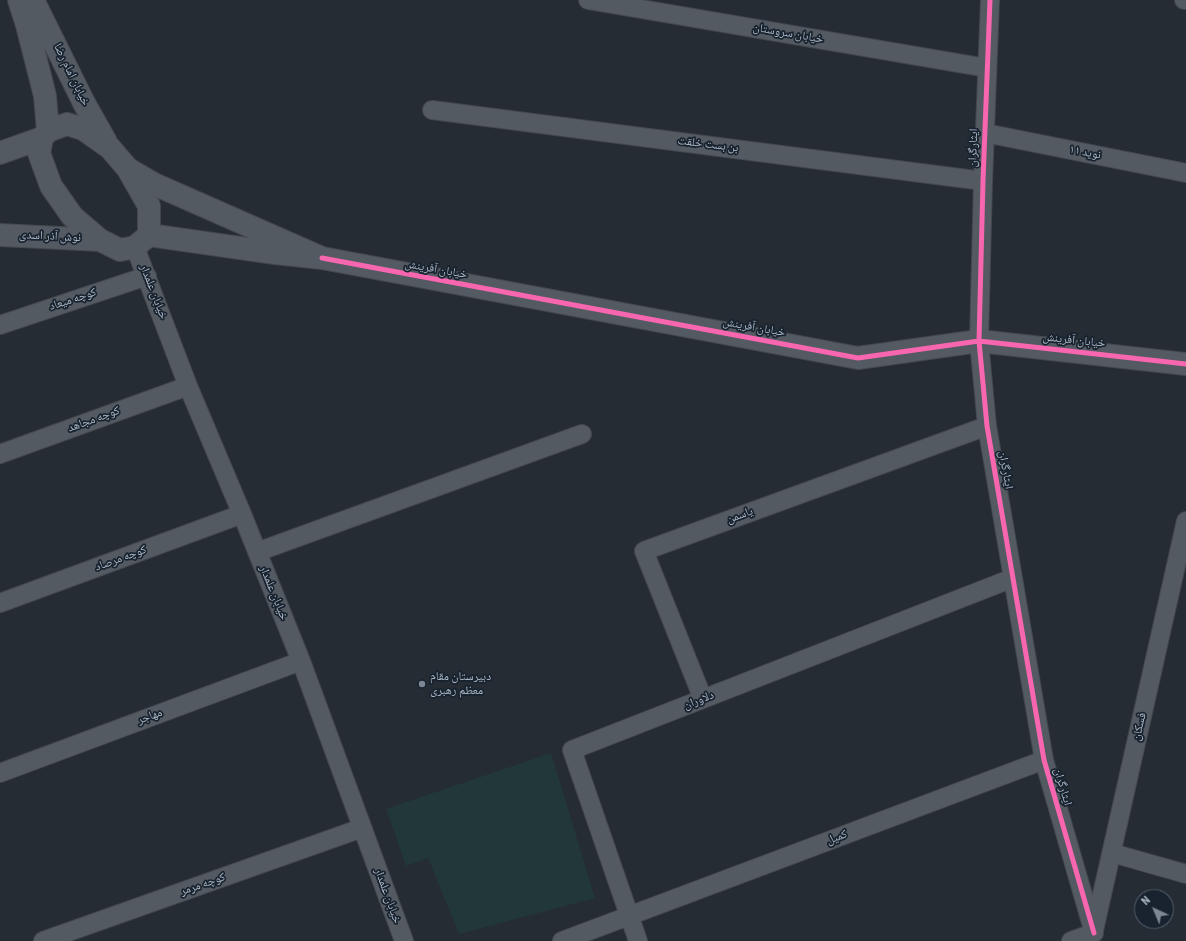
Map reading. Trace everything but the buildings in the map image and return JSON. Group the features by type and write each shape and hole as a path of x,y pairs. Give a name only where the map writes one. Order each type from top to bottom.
{"street":[{"name":"خیابان امام رضا","path":"19,0 45,96 45,135 39,153 51,186 72,216 100,240"},
{"name":"خیابان امام رضا","path":"33,0 84,103 110,148"},
{"name":"خیابان سروستان","path":"588,0 987,68"},
{"name":"ایثارگران","path":"990,0 979,341 987,426 1044,760 1094,937"},
{"name":"بن بست خلقت","path":"432,110 983,181"},
{"path":"0,153 45,135 67,124 83,129 110,148 128,169 149,206 142,241"},
{"name":"نوید ۱۱","path":"985,133 1186,173"},
{"name":"خیابان آفرینش","path":"128,169 154,184 322,258"},
{"name":"نوش آذر اسدی","path":"0,235 100,240"},
{"name":"خیابان آفرینش","path":"100,240 120,250 142,241 322,258 858,358 979,341 1186,364"},
{"name":"خیابان علمدار","path":"142,241 147,276 188,386 242,514 301,661 404,941"},
{"name":"کوچه میعاد","path":"0,325 147,276"},
{"name":"کوچه مجاهد","path":"0,454 188,386"},
{"name":"یاسمن","path":"703,699 644,551 987,426"},
{"path":"257,552 582,434"},
{"name":"کوچه مرصاد","path":"0,603 242,514"},
{"name":"فسکان","path":"1094,937 1112,853 1183,549 1186,521"},
{"name":"دلاوران","path":"638,941 572,750 1013,578"},
{"name":"مهاجر","path":"0,773 301,661"},
{"name":"کمیل","path":"562,941 1044,760"},
{"name":"کوچه مرمر","path":"43,941 362,828"},
{"path":"1112,853 1186,874"},
{"path":"1071,941 1094,937"}],"green space":[{"path":"551,753 595,898 459,934 428,858 406,866 386,809"}],"cycle path":[{"path":"990,0 979,341 987,426 1044,760 1094,933"},
{"path":"322,258 858,358 979,341 1186,364"}],"place":[{"name":"دبیرستان مقام معظم رهبری","path":"422,684"}]}
